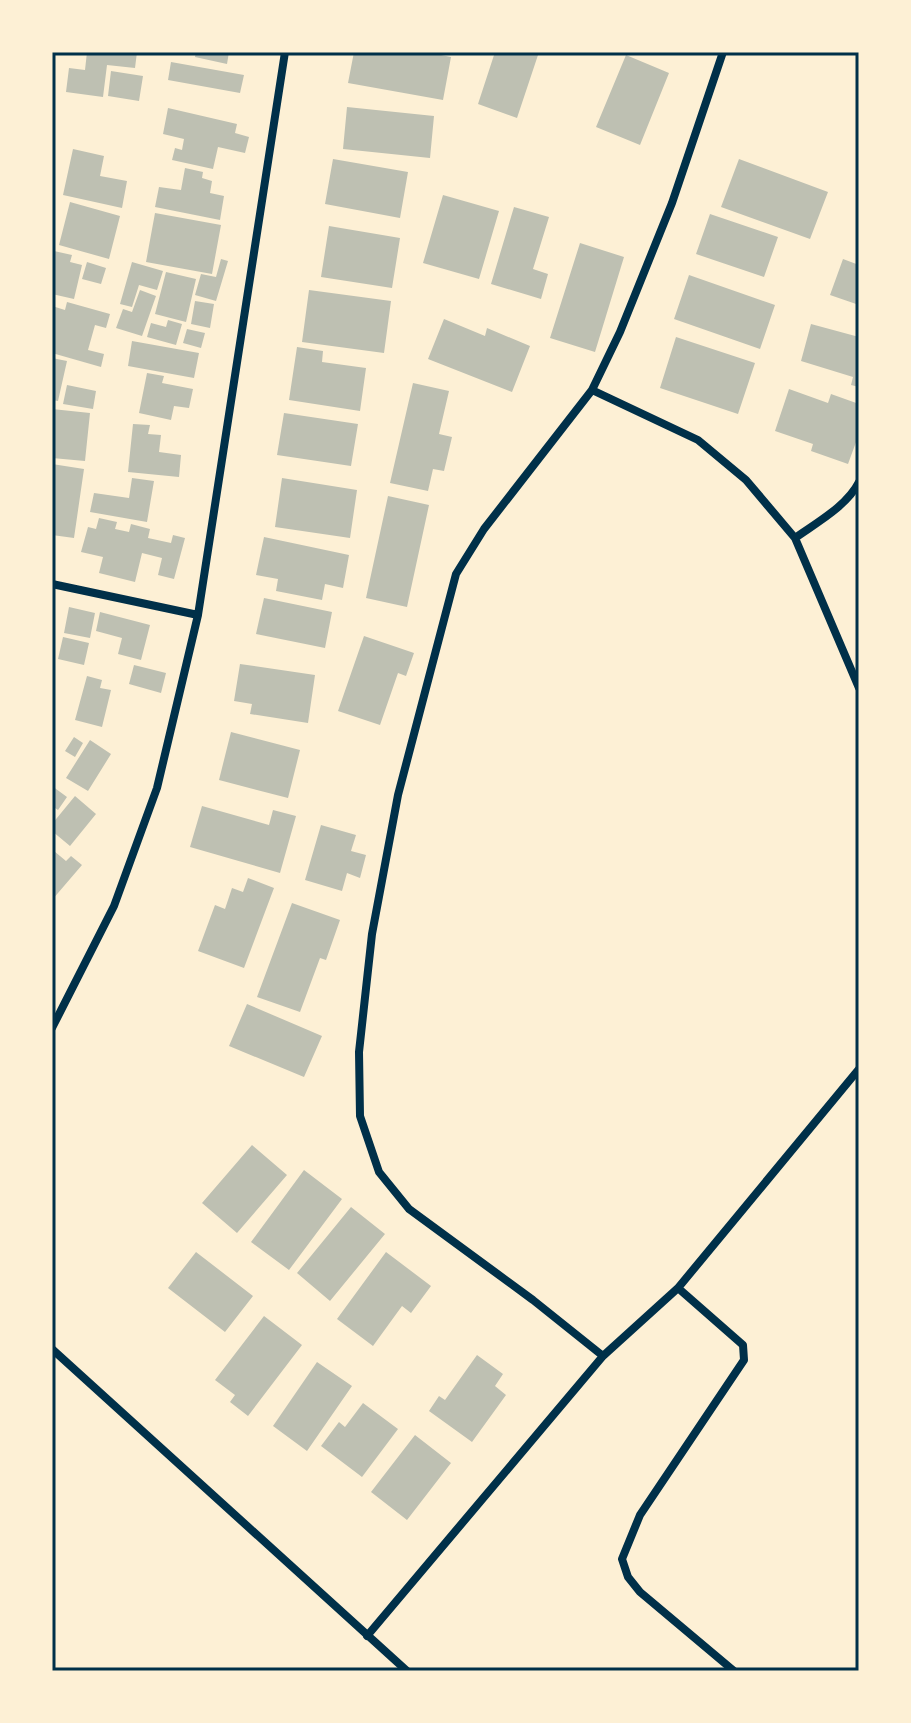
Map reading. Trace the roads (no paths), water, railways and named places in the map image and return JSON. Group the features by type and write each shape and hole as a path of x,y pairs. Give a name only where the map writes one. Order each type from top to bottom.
{"street":[{"path":"52,1028 114,906 157,788 198,615 285,52"},
{"path":"603,1356 409,1209 386,1181 379,1172 360,1116 359,1052 372,934 398,795 456,574 484,529 592,390 620,332 672,203 723,52"},
{"path":"592,390 698,440 746,480 795,538 859,688"},
{"path":"795,538 829,514 855,490 859,482"},
{"path":"52,584 198,615"},
{"path":"367,1636 603,1356 678,1288 859,1069"},
{"path":"678,1288 743,1345 744,1360 640,1515 622,1559 628,1577 640,1592 734,1671"},
{"path":"52,1349 407,1671"}]}
